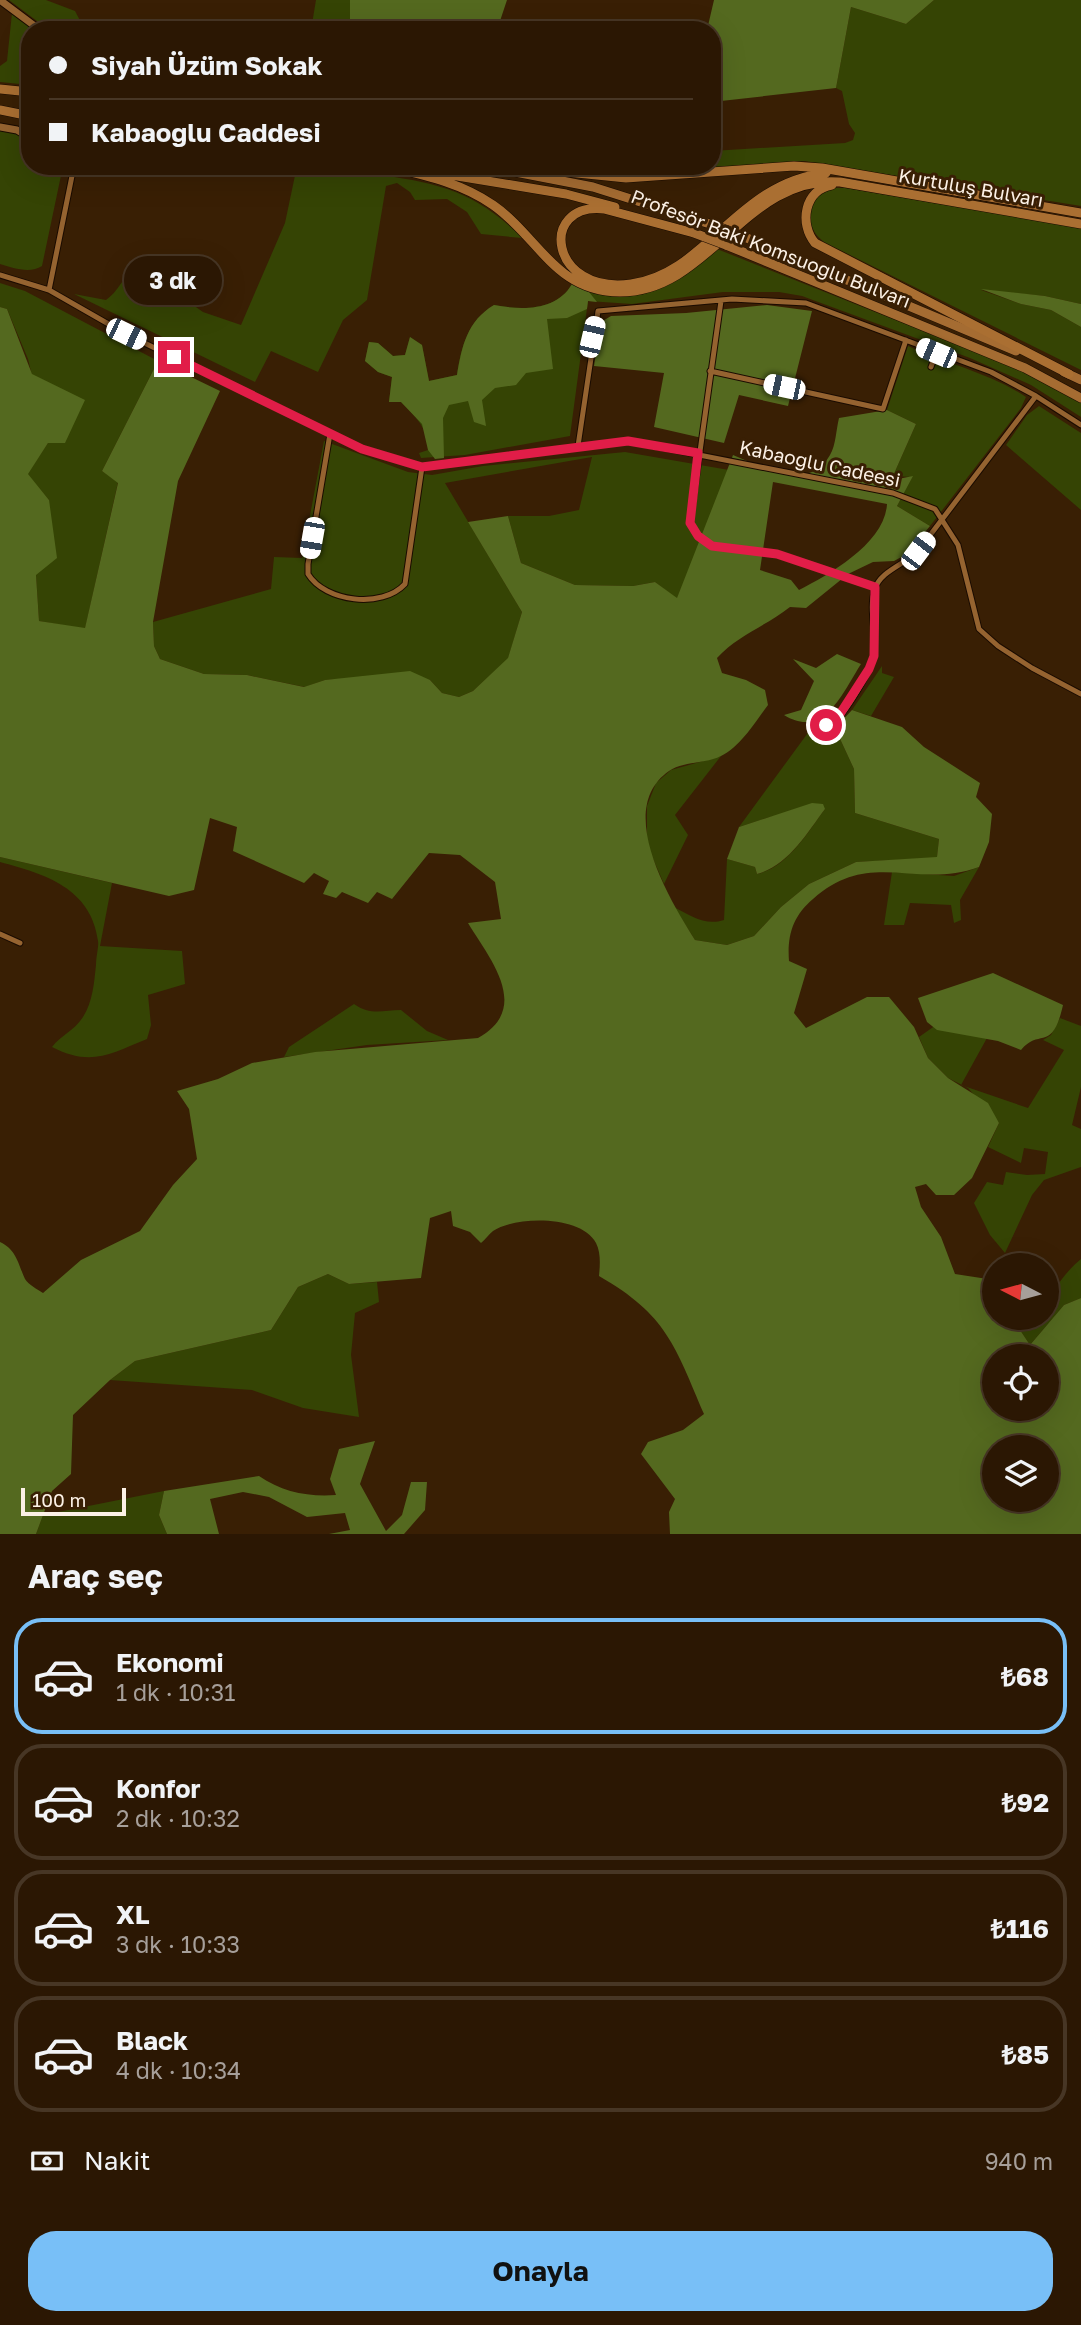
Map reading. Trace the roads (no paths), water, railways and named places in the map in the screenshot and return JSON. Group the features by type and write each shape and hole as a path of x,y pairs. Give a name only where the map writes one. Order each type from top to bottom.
{"highway":[{"path":"0,89 21,91"},
{"path":"0,110 21,114"},
{"path":"721,171 794,166 857,174"},
{"path":"694,233 604,209 589,209 577,214 564,229 561,250 569,266 586,278 614,284 643,282 681,262 774,187 811,175 857,174"},
{"name":"Kurtuluş Bulvarı","path":"857,174 1081,213"},
{"name":"Kurtuluş Bulvarı","path":"419,175 461,186 506,215 565,275 595,289 618,292 653,287 674,276 759,207 785,191 820,181 854,184 1081,224"},
{"name":"Profesör Baki Komsuoğlu Bulvarı","path":"449,175 566,194 694,233"},
{"path":"596,175 626,178 668,175"},
{"path":"854,184 828,185 811,199 805,222 815,243 1069,374"}],"main road":[{"name":"Profesör Baki Komsuoğlu Bulvarı","path":"531,175 593,187 710,224 1081,380"},
{"name":"Profesör Baki Komsuoğlu Bulvarı","path":"694,233 1025,368 1081,398"}],"street":[{"path":"0,0 28,21"},
{"path":"0,128 21,132"},
{"path":"49,290 72,175"},
{"path":"0,275 49,290 126,334 330,434 379,456 422,467 405,584 388,595 367,600 321,589 308,574 330,434"},
{"path":"578,446 598,311 759,299 806,303 991,372 1036,396 1081,425"},
{"path":"722,301 690,523 698,536 712,546 777,554 875,587"},
{"path":"710,371 883,409 906,340"},
{"path":"931,367 936,353"},
{"path":"812,726 826,725 836,720 869,669 874,656 875,587 880,578 908,562 1036,396"},
{"name":"Kabaoğlu Cadeesi","path":"422,467 628,441 893,493 935,509 958,545 979,629 998,646 1032,668 1081,694"},
{"path":"0,934 20,943"}]}
